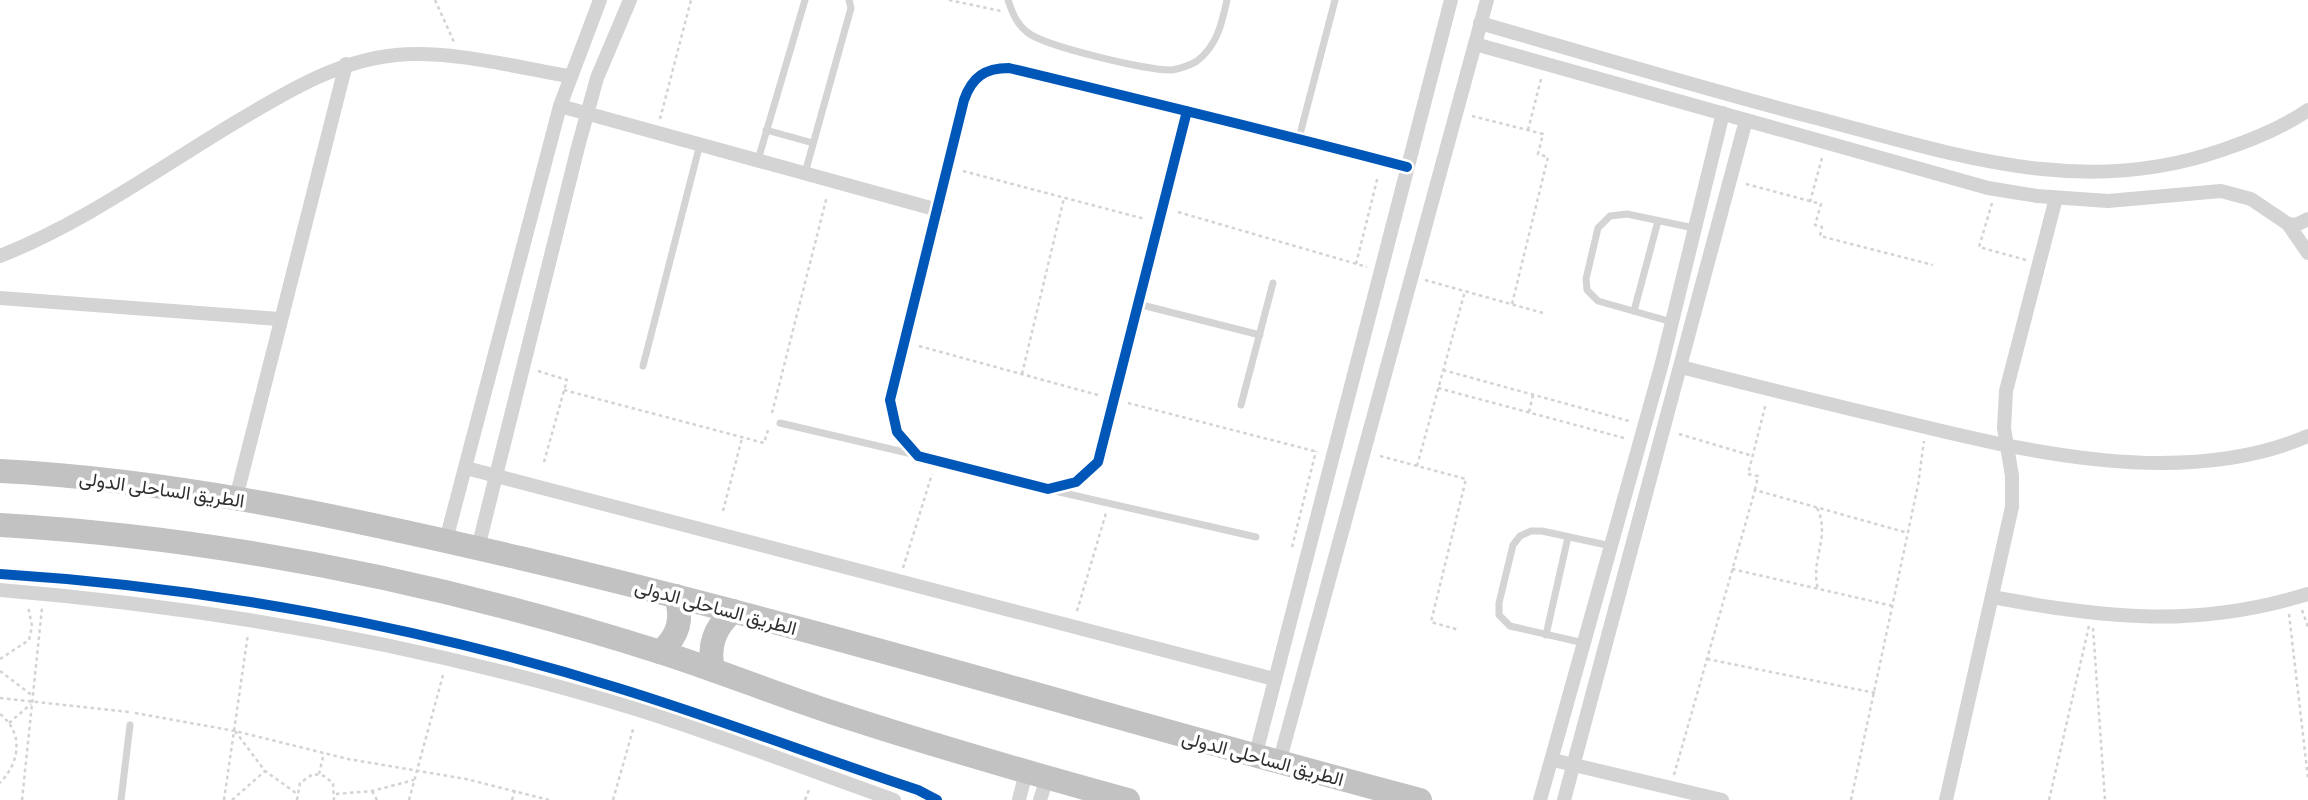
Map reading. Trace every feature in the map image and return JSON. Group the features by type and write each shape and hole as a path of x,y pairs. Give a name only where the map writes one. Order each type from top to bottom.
{"highway":[{"name":"الطريق الساحلى الدولى","path":"0,471 146,485 236,498 446,540 733,611 1420,800"},
{"path":"0,526 155,539 341,569 562,623 660,652 1037,783 1128,800"},
{"path":"660,652 670,643 680,621 676,596"},
{"path":"713,670 711,644 723,620 733,611"}],"street":[{"path":"446,540 560,106 600,0"},
{"path":"478,548 494,476 597,78 630,0"},
{"path":"1267,760 1274,679 1451,0"},
{"path":"1267,760 1364,451 1486,0"},
{"path":"1480,23 1741,98 1983,162 2059,173 2135,170 2210,154 2264,134 2308,110"},
{"path":"1475,44 1996,189 2056,198 2135,200 2221,191 2251,199 2288,224 2308,253"},
{"path":"0,256 56,230 284,94 346,64 398,55 461,58 570,76"},
{"path":"236,498 279,319 346,64"},
{"path":"1187,111 1098,462 1076,482 1048,489 918,456 897,432 891,400 969,85 980,74 994,68 1009,68 1299,138 1407,167"},
{"path":"560,106 938,210"},
{"path":"1540,800 1645,425 1723,113"},
{"path":"1564,800 1746,120"},
{"path":"1978,185 1983,162"},
{"path":"1946,800 2012,507 2012,477 2004,428 2006,391 2056,198"},
{"path":"2288,224 2296,225 2308,219"},
{"path":"0,299 279,319"},
{"path":"1681,367 2007,447 2058,457 2169,463 2236,456 2308,436"},
{"path":"466,468 1274,679"},
{"path":"0,574 120,584 390,629 615,687 918,790 937,800"},
{"path":"0,590 123,601 250,620 447,659 638,710 894,800"},
{"path":"1992,597 2138,619 2195,617 2251,609 2308,594"},
{"path":"1553,760 1722,800"},
{"path":"1019,800 1037,783"}],"lane":[{"path":"758,160 805,0"},
{"path":"805,173 850,8 849,0"},
{"path":"1009,4 1013,17 1028,33 1048,43 1151,68 1174,70 1195,62 1212,47 1227,0"},
{"path":"1299,138 1335,0"},
{"path":"766,130 813,143"},
{"path":"643,366 700,144"},
{"path":"1672,322 1598,301 1587,290 1586,279 1598,228 1610,216 1621,214 1695,229"},
{"path":"1634,311 1658,221"},
{"path":"1241,405 1273,283"},
{"path":"1138,304 1260,335"},
{"path":"780,423 918,456"},
{"path":"1048,489 1256,537"},
{"path":"1585,644 1506,623 1499,615 1499,603 1513,545 1520,536 1536,531 1612,546"},
{"path":"1546,635 1568,537"},
{"path":"121,800 130,725"}],"path":[{"path":"435,0 461,58"},
{"path":"656,132 691,0"},
{"path":"950,0 989,10 1009,4"},
{"path":"1528,130 1545,64"},
{"path":"1456,111 1543,134 1538,154 1548,157 1512,304"},
{"path":"1810,202 1826,142"},
{"path":"1356,264 1382,160"},
{"path":"948,167 1159,223"},
{"path":"564,390 764,443 831,180"},
{"path":"1730,180 1821,204 1815,225 1822,227 1820,236 1933,265"},
{"path":"1996,189 1979,247 2039,264"},
{"path":"1021,374 1064,198"},
{"path":"1163,207 1380,271"},
{"path":"1411,276 1543,313"},
{"path":"1417,466 1465,291"},
{"path":"522,367 567,380 544,462"},
{"path":"1443,370 1645,425"},
{"path":"1438,388 1640,442"},
{"path":"1670,788 1755,490 1758,476 1748,474 1769,389"},
{"path":"1529,412 1534,395"},
{"path":"1852,800 1908,533 1926,427"},
{"path":"1664,430 1753,456"},
{"path":"723,511 743,438"},
{"path":"1289,558 1316,451"},
{"path":"1364,451 1466,479 1431,622 1459,629"},
{"path":"900,582 936,460"},
{"path":"1755,490 1908,533"},
{"path":"1072,627 1109,503"},
{"path":"1817,508 1824,525 1815,569 1818,589"},
{"path":"1732,569 1893,606"},
{"path":"0,659 25,645 32,633 23,592"},
{"path":"22,800 44,594"},
{"path":"2287,600 2308,778"},
{"path":"2049,800 2092,614"},
{"path":"2092,614 2105,800"},
{"path":"224,800 250,620"},
{"path":"408,800 447,659"},
{"path":"1707,659 1875,693"},
{"path":"0,671 33,696"},
{"path":"0,698 132,713 235,731 324,753 515,790 549,800"},
{"path":"9,723 32,702"},
{"path":"613,800 638,710"},
{"path":"0,714 15,733 17,751 10,771 0,783"},
{"path":"2301,721 2308,720"},
{"path":"235,731 265,771 296,793"},
{"path":"319,774 324,753"},
{"path":"232,800 265,771"},
{"path":"297,800 296,793 303,778 319,774 333,783 334,800"},
{"path":"335,794 372,790 414,780"},
{"path":"372,790 377,800"},
{"path":"512,800 515,790"}],"cycle path":[{"path":"1187,111 1098,462 1076,482 1048,489 918,456 897,432 890,400 964,100 971,85 980,75 1009,68 1208,116 1407,167"},
{"path":"0,574 78,580 234,599 390,628 467,646 656,700 918,790 937,800"}]}
